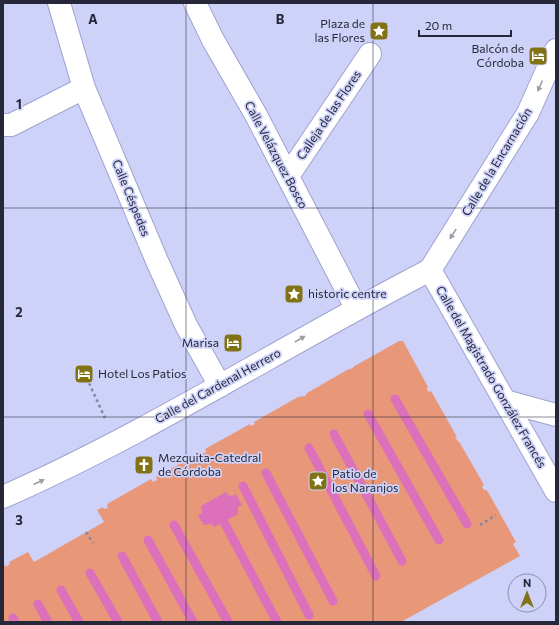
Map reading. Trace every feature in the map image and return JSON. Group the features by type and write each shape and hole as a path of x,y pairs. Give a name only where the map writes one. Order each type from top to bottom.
{"street":[{"name":"Calle Céspedes","path":"59,3 84,88 157,261 186,325 220,386"},
{"name":"Calle Velázquez Bosco","path":"195,3 213,40 256,115 356,308"},
{"name":"Calle de la Encarnación","path":"430,270 528,113 556,50"},
{"name":"Calleja de las Flores","path":"288,176 370,54"},
{"path":"3,125 11,125 84,88"},
{"name":"Calle del Cardenal Herrero","path":"3,497 53,475 116,443 220,386 356,308 430,270"},
{"name":"Calle del Magistrado González Francés","path":"430,270 555,485"},
{"path":"505,401 556,415"}],"path":[{"path":"89,383 108,424"},
{"path":"480,525 496,515"},
{"path":"86,532 92,543"}],"shaded area":[{"name":"Patio de los Naranjos","path":"399,341 403,341 428,387 428,392 431,391 457,437 455,438 460,443 484,485 482,487 488,492 516,542 513,544 520,556 401,622 3,622 3,566 5,565 6,567 10,564 9,562 28,552 34,562 104,522 97,510 103,507 104,509 108,508 107,504 151,479 153,482 157,480 156,477 201,452 202,454 206,452 205,449 250,424 251,426 255,424 254,422 298,397 305,396 307,393"},
{"path":"226,492 228,495 232,496 236,494 242,505 238,507 238,514 214,527 212,524 204,525 198,516 202,513 201,506"}],"waterway":[{"path":"395,399 467,524"},
{"path":"368,414 439,540"},
{"path":"334,434 402,561"},
{"path":"309,448 376,576"},
{"path":"266,473 333,601"},
{"path":"243,486 309,615"},
{"path":"225,524 277,622"},
{"path":"174,525 228,622"},
{"path":"148,540 193,622"},
{"path":"122,556 158,622"},
{"path":"90,573 118,622"},
{"path":"61,590 79,622"},
{"path":"38,604 48,622"},
{"path":"13,618 15,622"}],"place":[{"name":"Plaza de las Flores","path":"379,31"},
{"name":"Balcón de Córdoba","path":"538,56"},
{"name":"historic centre","path":"294,294"},
{"name":"Marisa","path":"233,343"},
{"name":"Hotel Los Patios","path":"84,374"},
{"name":"Mezquita-Catedral de Córdoba","path":"144,465"},
{"name":"Patio de los Naranjos","path":"318,481"}]}
